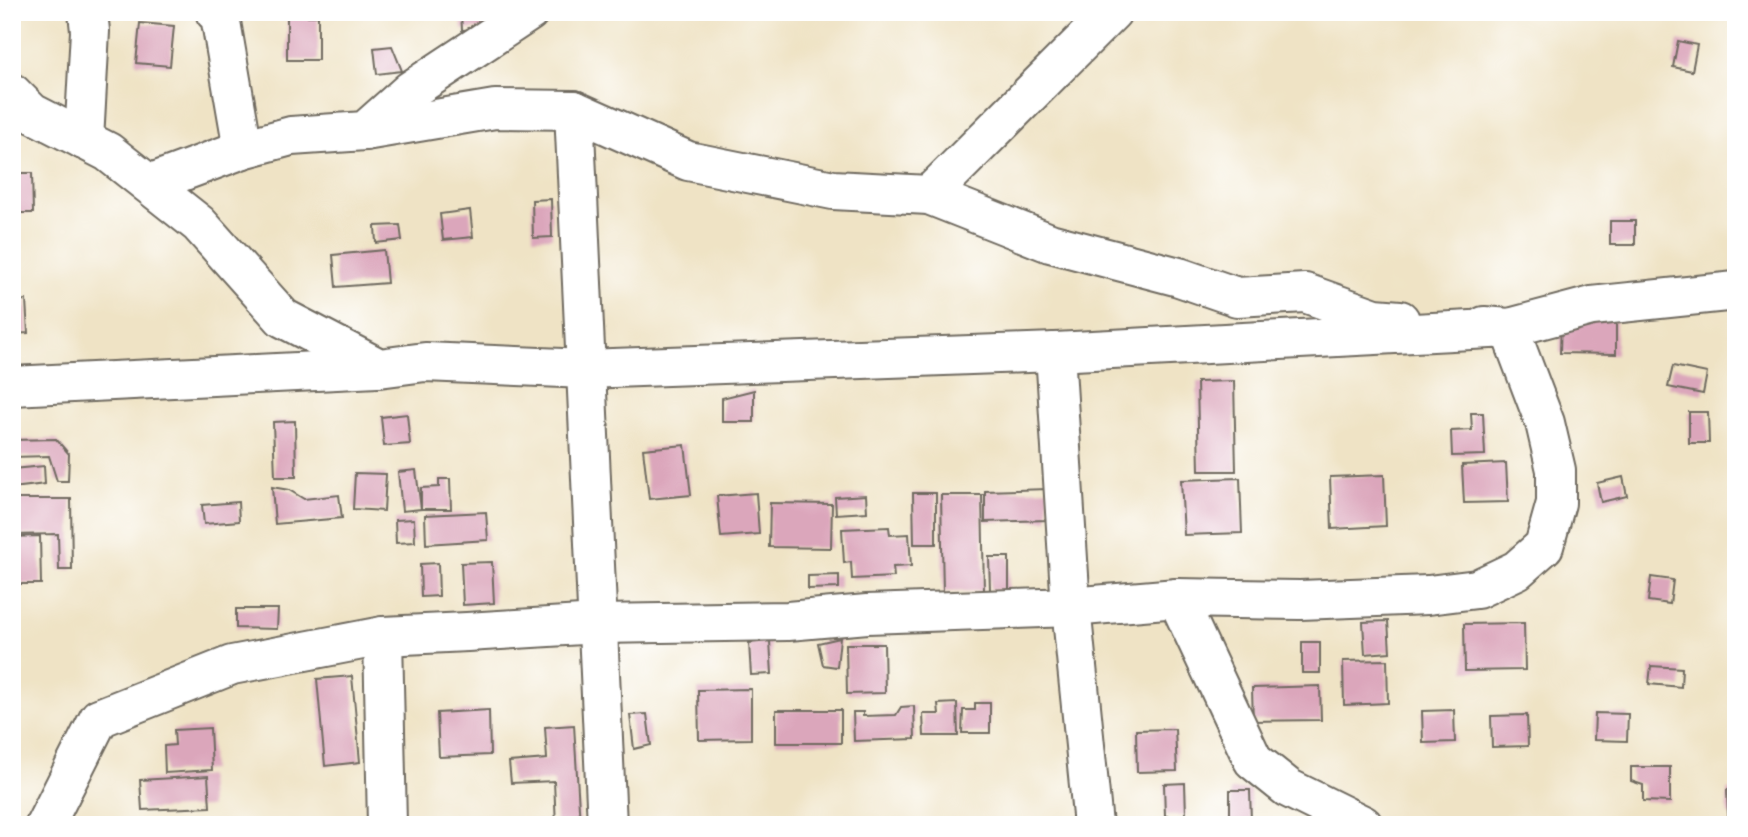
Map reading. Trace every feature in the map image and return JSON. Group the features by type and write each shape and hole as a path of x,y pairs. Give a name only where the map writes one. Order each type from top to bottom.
{"street":[{"path":"84,139 90,31 88,12"},
{"path":"215,12 220,16 243,149"},
{"path":"365,131 411,90 529,12"},
{"path":"929,195 1112,12"},
{"path":"19,108 108,152 199,224 283,318 379,368"},
{"path":"149,184 243,149 291,136 365,131 495,109 574,110 688,161 833,190 929,195 1050,243 1179,276 1237,297 1305,293 1375,318 1509,328"},
{"path":"574,110 607,825"},
{"path":"12,386 379,368 425,362 585,369 1055,352 1509,328 1592,306 1736,291"},
{"path":"45,825 99,718 232,665 383,636 598,624 788,621 867,614 1071,607 1177,598 1300,600 1428,596 1477,589 1517,570 1544,546 1556,503 1556,470 1545,423 1509,328"},
{"path":"1055,352 1071,607 1093,825"},
{"path":"1177,598 1252,760 1288,788 1363,825"},
{"path":"383,636 387,825"}],"building":[{"path":"461,12 495,12 496,28 462,30"},
{"path":"287,16 318,16 318,60 287,60"},
{"path":"140,23 174,26 170,66 136,63"},
{"path":"1678,41 1697,45 1692,71 1673,67"},
{"path":"392,46 402,71 377,74 374,48"},
{"path":"12,173 32,173 33,213 12,213"},
{"path":"551,199 552,237 533,238 532,200"},
{"path":"470,210 473,237 443,240 440,214"},
{"path":"1610,221 1635,221 1635,245 1610,245"},
{"path":"400,225 402,240 376,243 375,226"},
{"path":"384,250 387,283 336,287 333,255"},
{"path":"26,300 28,333 12,334 12,301"},
{"path":"1561,319 1616,321 1616,354 1560,353"},
{"path":"1673,366 1707,373 1703,394 1668,387"},
{"path":"1234,381 1236,471 1199,471 1197,382"},
{"path":"754,390 754,422 722,422 722,398"},
{"path":"1689,412 1708,412 1709,443 1689,443"},
{"path":"1471,413 1483,413 1485,455 1452,456 1451,431 1472,430"},
{"path":"407,414 410,444 384,446 381,417"},
{"path":"295,421 296,477 275,477 273,422"},
{"path":"56,439 69,454 68,481 57,481 49,456 12,457 12,440"},
{"path":"685,445 691,495 649,499 643,449"},
{"path":"1506,463 1508,502 1464,503 1462,465"},
{"path":"44,466 45,484 12,488 12,469"},
{"path":"416,470 421,509 402,511 398,472"},
{"path":"355,473 386,474 384,511 353,509"},
{"path":"1384,475 1386,526 1332,529 1330,477"},
{"path":"1623,477 1627,496 1601,502 1597,483"},
{"path":"1240,478 1242,533 1184,535 1181,480"},
{"path":"439,479 450,479 451,509 421,509 421,488 439,487"},
{"path":"272,487 289,490 304,499 339,495 342,518 275,524"},
{"path":"1048,489 1048,520 985,522 985,491"},
{"path":"756,493 759,534 721,537 717,496"},
{"path":"913,493 936,493 936,544 914,544"},
{"path":"866,495 867,512 836,514 835,497"},
{"path":"941,495 982,495 984,591 943,592"},
{"path":"12,499 71,499 72,570 59,570 58,534 12,535"},
{"path":"238,502 239,521 204,524 202,505"},
{"path":"770,503 832,504 831,548 769,547"},
{"path":"486,512 488,540 426,544 425,515"},
{"path":"414,519 415,542 396,543 395,520"},
{"path":"889,527 890,535 909,534 911,566 893,567 894,577 852,579 851,562 844,563 842,529"},
{"path":"40,536 41,584 12,584 12,537"},
{"path":"989,557 1009,557 1009,590 990,590"},
{"path":"492,562 494,603 463,605 461,563"},
{"path":"438,563 439,596 421,597 420,564"},
{"path":"839,575 839,588 808,589 808,576"},
{"path":"1651,577 1673,580 1670,604 1648,601"},
{"path":"236,609 278,609 277,629 236,628"},
{"path":"1388,621 1390,652 1365,654 1363,622"},
{"path":"1524,623 1525,670 1465,671 1464,624"},
{"path":"840,638 837,667 823,665 818,643"},
{"path":"770,641 772,674 751,675 749,643"},
{"path":"1302,642 1320,642 1320,673 1302,673"},
{"path":"846,644 884,644 885,693 847,694"},
{"path":"1387,660 1388,703 1344,705 1343,661"},
{"path":"1651,666 1682,668 1681,687 1649,684"},
{"path":"352,676 360,762 325,766 317,679"},
{"path":"1320,686 1321,720 1253,721 1252,688"},
{"path":"751,689 751,739 699,740 698,690"},
{"path":"957,703 958,736 924,736 923,714 939,714 938,704"},
{"path":"975,703 990,703 990,733 962,733 963,710 975,710"},
{"path":"914,706 915,739 854,741 853,712 863,712 863,716 896,715 901,707"},
{"path":"489,710 490,755 439,757 437,713"},
{"path":"776,710 841,710 841,743 776,743"},
{"path":"1454,710 1455,742 1423,743 1422,711"},
{"path":"1595,713 1628,714 1627,741 1594,740"},
{"path":"647,714 651,745 634,749 630,715"},
{"path":"1527,715 1528,746 1492,747 1491,716"},
{"path":"574,725 580,825 556,825 554,781 511,783 509,762 547,759 545,727"},
{"path":"210,728 212,770 165,773 164,746 175,745 174,730"},
{"path":"1175,729 1177,771 1137,772 1136,730"},
{"path":"1631,767 1670,767 1670,802 1643,801 1643,785 1631,781"},
{"path":"208,776 210,807 142,810 140,780"},
{"path":"1185,783 1186,816 1165,816 1164,784"},
{"path":"1736,789 1736,815 1728,815 1727,790"},
{"path":"1230,790 1250,790 1251,821 1230,821"}]}
